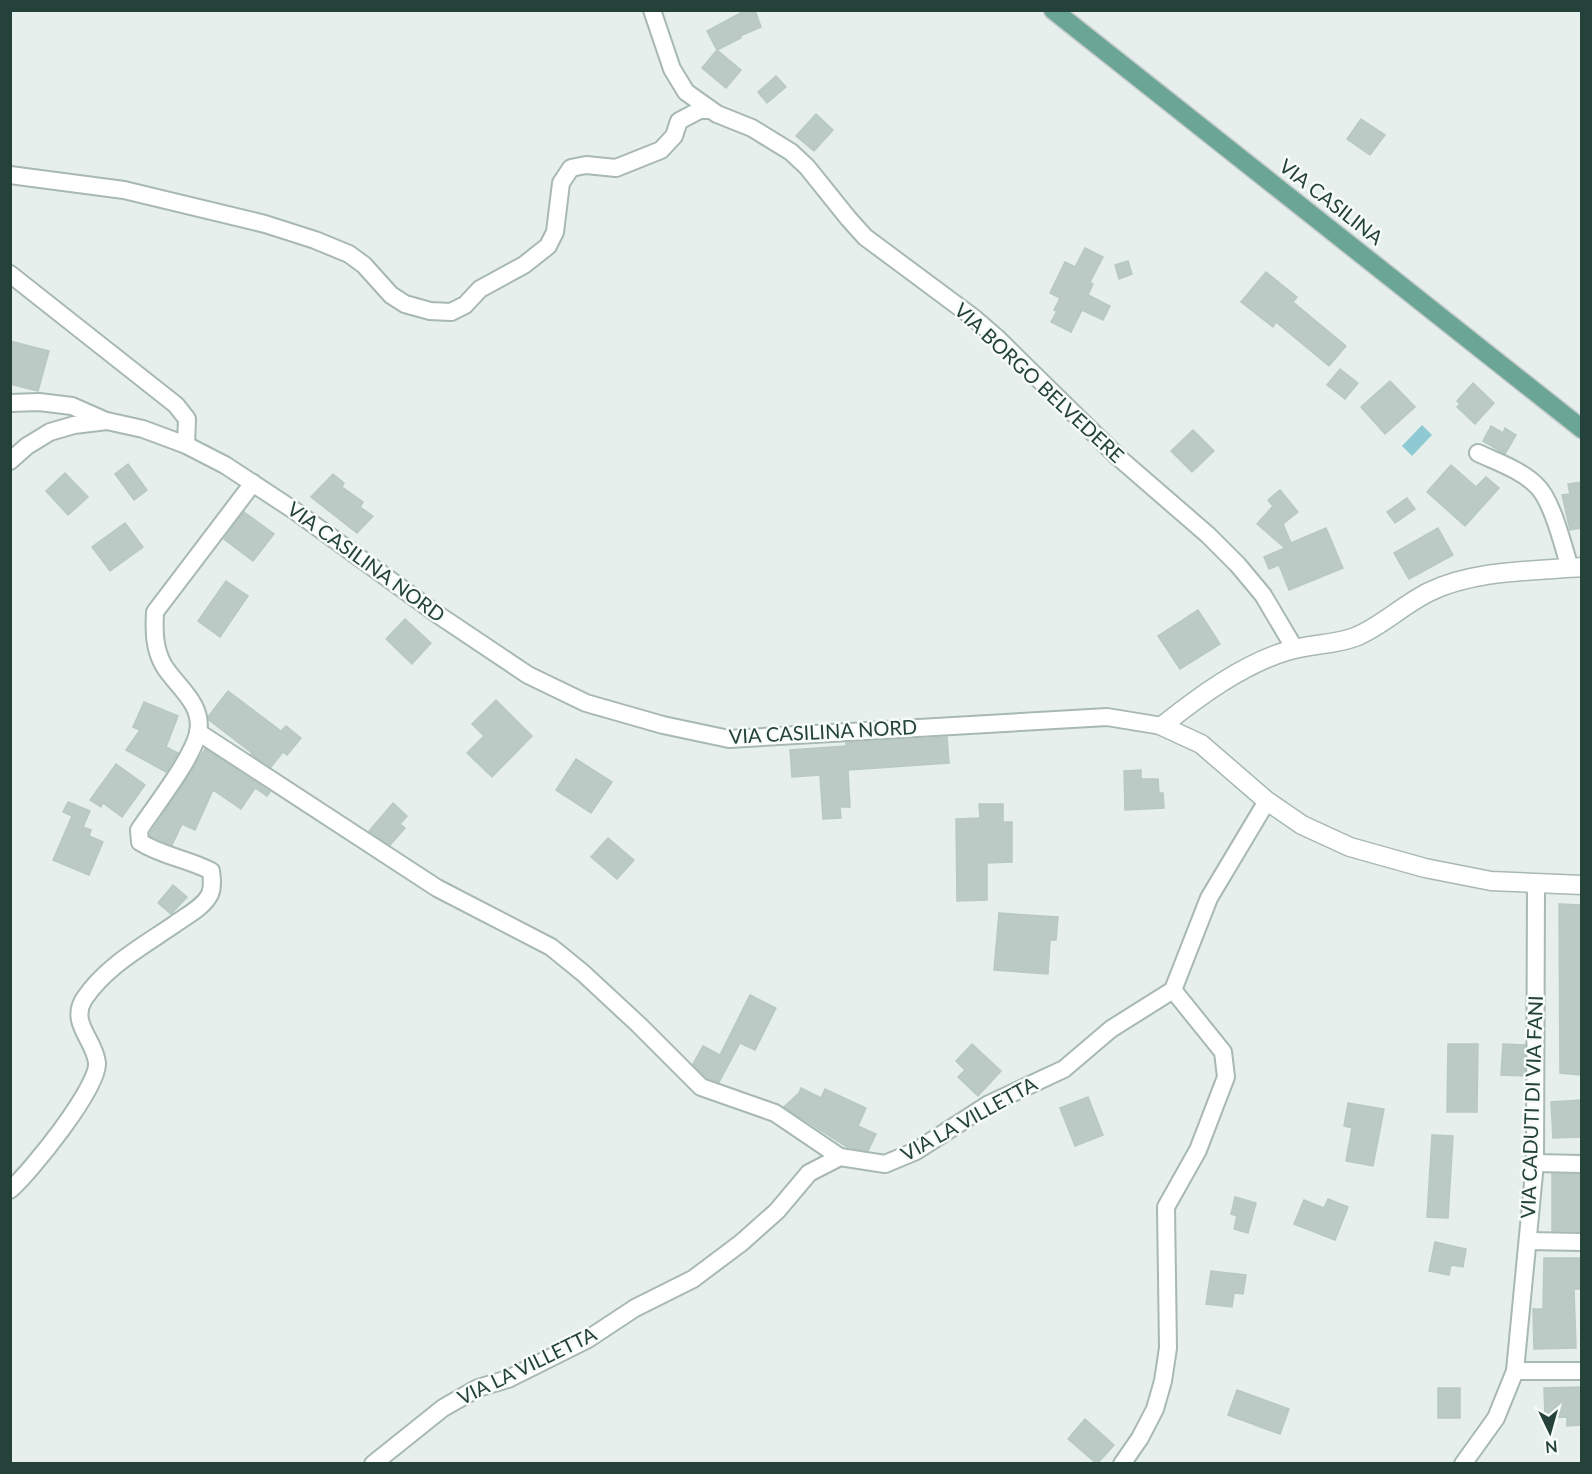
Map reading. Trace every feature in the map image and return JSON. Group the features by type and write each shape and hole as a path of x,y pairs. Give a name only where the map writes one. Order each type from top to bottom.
{"main road":[{"name":"VIA CASILINA","path":"1053,10 1581,429"}],"street":[{"name":"VIA BORGO BELVEDERE","path":"652,10 678,82 686,92 710,110 758,131 791,152 807,167 848,218 870,241 989,330 1124,462 1208,535 1238,565 1263,595 1295,649"},
{"path":"10,175 124,190 265,224 349,254 364,265 392,295 405,304 430,311 451,312 465,305 480,289 524,266 548,246 555,232 561,183 571,168 586,165 616,168 661,150 674,136 679,121 700,110 710,110"},
{"path":"10,274 176,405 187,419 186,445"},
{"path":"10,403 39,402 72,406 107,421"},
{"name":"VIA CASILINA NORD","path":"10,461 27,446 50,432 74,425 107,421 143,429 186,445 225,465 295,511 437,614 528,675 586,703 663,725 729,739 1107,717 1162,726 1201,744 1267,801 1302,825 1350,847 1425,868 1491,881 1581,885"},
{"path":"1162,726 1213,689 1271,657 1295,649 1355,637 1427,592 1460,579 1576,567 1539,487 1524,476 1478,453"},
{"path":"10,1190 53,1141 96,1075 95,1055 82,1029 80,1019 80,1009 84,999 109,970 195,910 210,894 211,871 151,849 140,842 139,830 190,753 198,732 198,714 191,700 163,665 156,647 153,633 155,612 253,483"},
{"path":"198,732 436,888 551,947 639,1025 701,1087 775,1113 840,1157"},
{"path":"1122,1464 1140,1438 1155,1409 1165,1370 1168,1348 1166,1207 1198,1150 1226,1077 1223,1052 1173,990 1209,898 1267,801"},
{"name":"VIA CADUTI DI VIA FANI","path":"1463,1464 1496,1418 1515,1371 1535,1163 1536,884"},
{"name":"VIA LA VILLETTA","path":"373,1464 443,1408 478,1388 508,1379 588,1340 636,1308 693,1279 741,1243 777,1211 808,1173 840,1157 885,1164 916,1151 989,1104 1065,1069 1111,1029 1173,990"},
{"path":"1535,1163 1581,1164"},
{"path":"1528,1241 1581,1242"},
{"path":"1515,1371 1581,1371"}],"water":[{"path":"1422,425 1432,435 1412,456 1402,446"}],"building":[{"path":"746,10 755,10 761,27 717,50 707,31"},
{"path":"717,50 741,70 726,88 702,68"},
{"path":"776,76 786,87 767,103 758,92"},
{"path":"816,114 833,130 814,151 796,136"},
{"path":"1361,119 1385,135 1370,155 1347,139"},
{"path":"1085,248 1103,257 1090,282 1093,284 1088,295 1110,306 1103,320 1082,310 1071,332 1051,322 1060,298 1050,293 1065,262 1075,267"},
{"path":"1128,261 1132,274 1119,279 1115,265"},
{"path":"1266,272 1297,297 1293,302 1346,346 1329,366 1276,322 1273,327 1241,302"},
{"path":"10,341 49,351 38,391 10,384"},
{"path":"1340,369 1358,383 1345,399 1327,385"},
{"path":"1390,381 1415,407 1385,434 1361,407"},
{"path":"1473,383 1494,403 1475,424 1457,407 1460,404 1457,401"},
{"path":"1491,426 1503,433 1505,428 1516,435 1505,454 1483,441"},
{"path":"1193,430 1214,451 1192,472 1171,451"},
{"path":"128,464 147,490 134,500 115,474"},
{"path":"1451,465 1476,487 1486,477 1499,488 1465,526 1427,492"},
{"path":"65,473 88,497 68,515 46,491"},
{"path":"333,474 344,483 342,487 363,502 360,507 373,516 357,533 311,497"},
{"path":"1581,482 1581,528 1570,530 1562,495 1570,494 1568,484"},
{"path":"1280,490 1298,512 1283,524 1291,543 1326,528 1343,568 1289,590 1279,565 1269,569 1264,557 1285,548 1257,524 1273,506 1268,500"},
{"path":"1407,498 1415,509 1395,523 1387,512"},
{"path":"244,512 274,534 253,561 224,539"},
{"path":"125,523 143,547 110,571 92,547"},
{"path":"1438,528 1453,555 1409,579 1394,553"},
{"path":"226,581 248,596 220,637 198,621"},
{"path":"1198,610 1220,644 1180,669 1158,636"},
{"path":"405,619 431,643 412,664 386,639"},
{"path":"228,691 281,731 286,726 301,738 287,755 283,752 271,767 209,720 208,717"},
{"path":"496,700 532,736 492,777 467,753 484,736 472,724"},
{"path":"144,702 178,716 166,747 178,753 166,772 126,750 140,730 133,727"},
{"path":"947,737 949,763 848,770 850,807 840,807 841,818 823,819 820,775 792,777 790,750 846,746 846,743"},
{"path":"205,749 270,792 267,796 255,788 241,809 213,790 195,830 182,824 172,845 150,836 150,833"},
{"path":"576,759 612,782 591,813 556,790"},
{"path":"116,764 145,785 122,817 103,803 101,807 90,800"},
{"path":"1141,770 1141,779 1158,779 1159,793 1163,793 1164,808 1125,810 1124,771"},
{"path":"68,802 90,811 83,827 91,830 89,836 103,842 89,875 53,860 72,816 63,812"},
{"path":"393,803 407,816 400,824 405,828 390,845 369,831"},
{"path":"979,804 1003,804 1003,822 1012,822 1012,862 987,863 987,900 957,901 956,819 980,818"},
{"path":"608,838 634,860 617,879 591,857"},
{"path":"173,885 187,897 171,914 158,903"},
{"path":"1559,904 1581,905 1581,1075 1560,1073"},
{"path":"999,913 1058,917 1056,940 1050,940 1048,974 994,970"},
{"path":"750,995 776,1008 755,1050 740,1043 719,1082 707,1078 693,1064 703,1046 720,1055"},
{"path":"972,1044 1001,1071 978,1096 958,1077 965,1070 956,1061"},
{"path":"1448,1044 1478,1044 1477,1112 1447,1112"},
{"path":"1503,1044 1525,1045 1525,1076 1501,1075"},
{"path":"801,1088 821,1098 825,1089 866,1108 858,1126 876,1134 868,1151 847,1147 784,1107 799,1093"},
{"path":"1088,1097 1103,1135 1075,1146 1060,1108"},
{"path":"1581,1100 1581,1137 1553,1138 1551,1102"},
{"path":"1348,1103 1384,1109 1373,1166 1346,1161 1352,1128 1344,1126"},
{"path":"1432,1135 1453,1136 1448,1218 1427,1217"},
{"path":"1552,1174 1580,1174 1580,1231 1552,1231"},
{"path":"1235,1197 1256,1203 1248,1233 1234,1229 1237,1216 1231,1214"},
{"path":"1328,1199 1348,1207 1335,1240 1294,1224 1304,1200 1324,1208"},
{"path":"1435,1242 1466,1249 1463,1267 1451,1265 1449,1275 1429,1271"},
{"path":"1544,1258 1580,1258 1580,1289 1574,1289 1576,1348 1534,1349 1533,1309 1543,1309"},
{"path":"1211,1271 1246,1275 1243,1294 1234,1293 1232,1307 1206,1304"},
{"path":"1581,1387 1581,1425 1567,1426 1567,1417 1545,1418 1544,1388"},
{"path":"1438,1388 1460,1388 1460,1418 1438,1418"},
{"path":"1237,1390 1289,1409 1280,1434 1228,1415"},
{"path":"1085,1419 1114,1445 1097,1464 1068,1439"}]}
